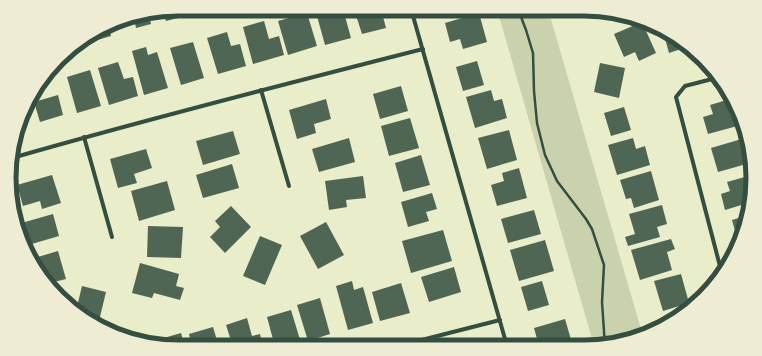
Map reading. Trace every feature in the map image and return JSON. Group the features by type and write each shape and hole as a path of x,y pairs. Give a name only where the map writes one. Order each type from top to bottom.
{"street":[{"path":"413,16 505,340"},
{"path":"17,157 84,137 261,90 423,49"},
{"path":"713,79 685,86 676,97 720,266"},
{"path":"261,90 289,186"},
{"path":"84,137 112,237"},
{"path":"422,340 500,320"}],"path":[{"path":"521,16 533,53 537,124 545,156 557,181 592,229 604,265 602,302 605,339"}],"green space":[{"path":"499,16 550,16 641,329 616,337 592,340"}],"building":[{"path":"165,16 186,16 166,21"},
{"path":"296,16 308,16 317,46 288,55 278,21"},
{"path":"317,16 345,16 351,38 325,45"},
{"path":"356,16 383,16 386,28 362,34"},
{"path":"469,16 480,16 487,42 463,49 460,39 450,42 445,23"},
{"path":"150,18 151,24 136,28 135,23 126,25"},
{"path":"264,21 269,39 279,36 284,55 253,64 243,27"},
{"path":"635,25 645,28 656,53 639,61 635,52 624,57 614,34"},
{"path":"110,31 111,36 89,42"},
{"path":"227,32 231,46 240,44 246,66 218,74 207,38"},
{"path":"665,38 682,49 669,53"},
{"path":"193,42 204,78 181,85 170,48"},
{"path":"146,47 148,55 157,52 168,88 144,95 132,51"},
{"path":"477,61 484,85 463,91 456,67"},
{"path":"118,62 124,79 133,77 138,96 109,105 98,68"},
{"path":"600,63 625,68 619,98 594,92"},
{"path":"90,70 101,106 77,113 67,77"},
{"path":"401,86 408,111 380,119 373,94"},
{"path":"491,90 494,101 502,99 507,118 475,128 466,97"},
{"path":"58,95 63,115 40,122 34,103 35,102"},
{"path":"326,99 331,119 314,124 316,133 297,139 289,110"},
{"path":"726,100 734,116 737,126 708,134 703,117 713,114 710,105"},
{"path":"624,107 631,130 611,136 604,113"},
{"path":"410,118 419,148 389,156 381,126"},
{"path":"509,130 517,160 487,169 478,138"},
{"path":"233,131 240,154 203,165 196,141"},
{"path":"349,138 355,162 319,172 312,149"},
{"path":"633,138 636,149 645,146 650,165 617,175 608,145"},
{"path":"741,139 746,164 718,172 711,148"},
{"path":"146,149 152,168 134,174 137,183 118,188 110,159"},
{"path":"421,155 430,185 403,192 395,163"},
{"path":"232,164 239,188 203,198 196,175"},
{"path":"519,168 527,198 497,206 491,185 504,181 502,173"},
{"path":"651,171 659,200 634,208 631,198 626,199 620,180"},
{"path":"52,175 61,203 42,209 40,201 23,206 17,185"},
{"path":"363,176 366,198 346,200 347,207 329,210 325,181"},
{"path":"746,177 744,204 725,210 721,194 730,191 727,182"},
{"path":"167,181 175,210 139,221 131,191"},
{"path":"432,193 437,209 426,212 429,221 408,227 401,202"},
{"path":"662,205 667,224 657,227 660,237 628,246 625,237 635,234 629,214"},
{"path":"231,206 251,227 225,253 210,237 220,227 215,221"},
{"path":"534,210 541,234 508,243 501,219"},
{"path":"53,214 59,236 30,244 23,223"},
{"path":"741,217 736,234 732,220"},
{"path":"326,222 344,255 318,269 300,236"},
{"path":"148,226 183,227 181,258 147,257"},
{"path":"443,230 452,261 411,273 402,241"},
{"path":"260,236 282,245 265,285 243,276"},
{"path":"671,239 675,249 667,252 672,270 640,280 631,250"},
{"path":"545,240 554,271 519,281 510,250"},
{"path":"58,251 66,279 53,282 37,257"},
{"path":"140,263 179,274 176,286 184,288 180,300 154,293 152,298 132,293"},
{"path":"454,267 461,292 429,302 421,277"},
{"path":"681,274 689,302 663,311 654,281"},
{"path":"352,281 354,290 363,287 373,323 348,330 336,286"},
{"path":"542,281 549,305 528,311 521,287"},
{"path":"401,283 410,313 380,321 372,292"},
{"path":"82,286 106,292 99,319 77,306"},
{"path":"320,298 330,334 308,340 297,305"},
{"path":"291,310 300,340 273,340 267,317"},
{"path":"247,318 252,336 260,334 261,340 231,340 226,325"},
{"path":"565,319 571,340 537,340 534,328"},
{"path":"213,327 217,340 190,340 189,334"},
{"path":"181,333 183,340 167,340 160,339"}]}
